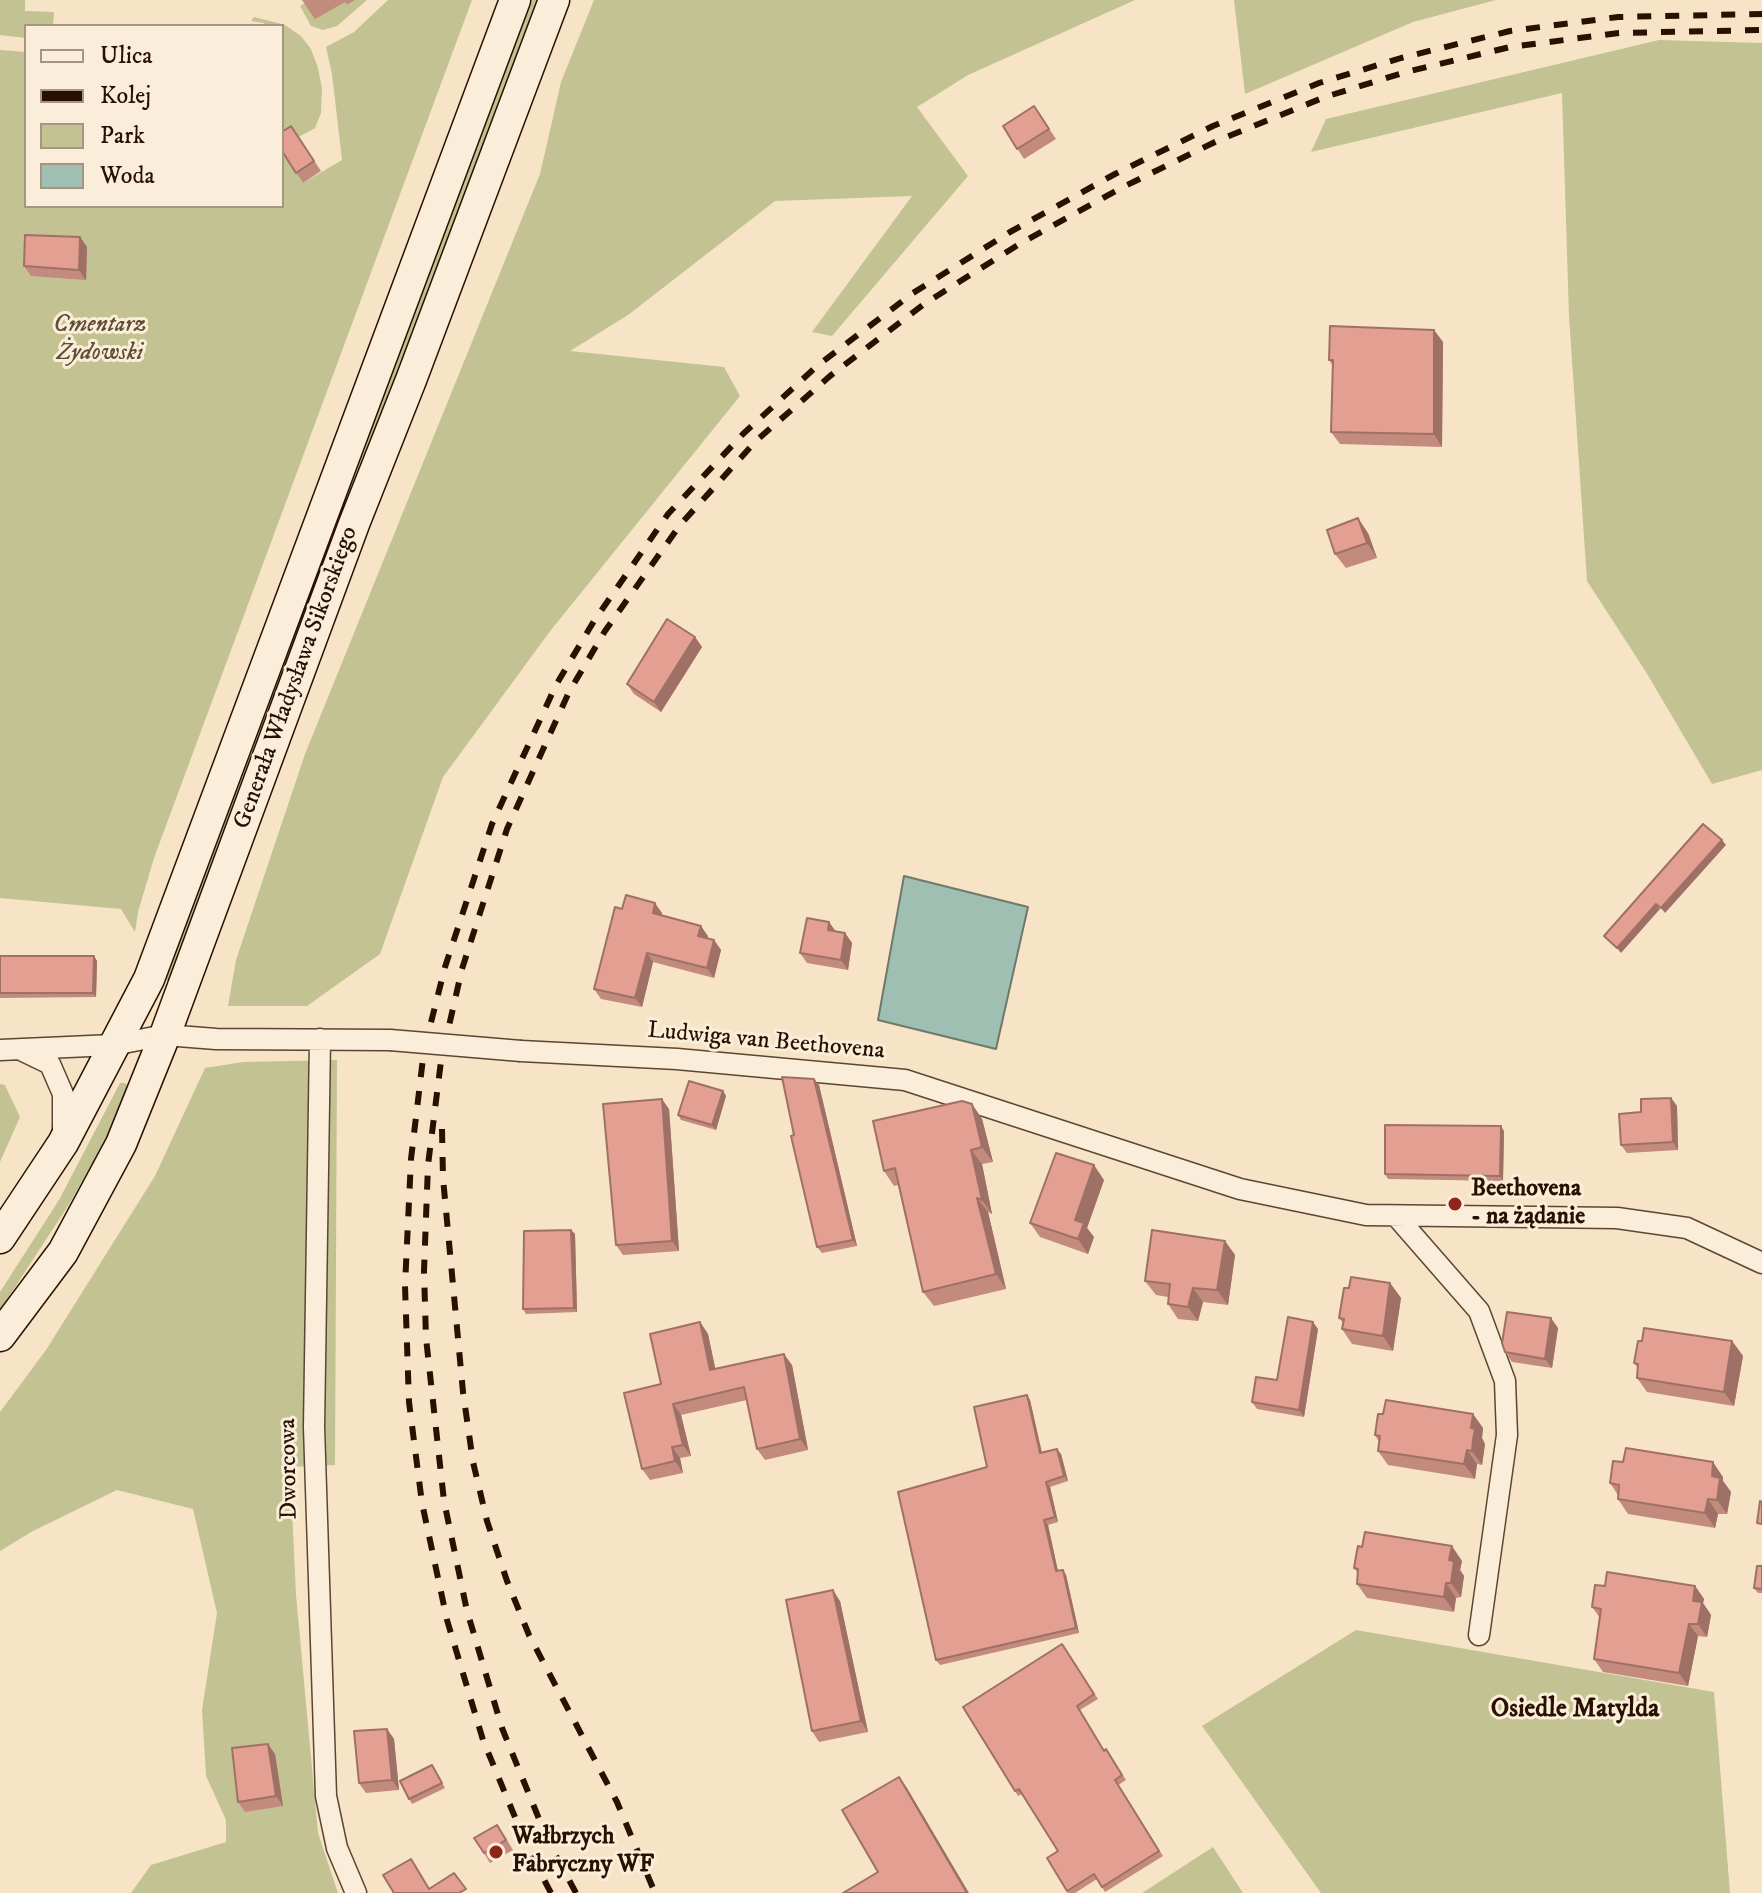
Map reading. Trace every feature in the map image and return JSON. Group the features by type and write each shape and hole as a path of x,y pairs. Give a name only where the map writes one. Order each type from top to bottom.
{"main road":[{"name":"Generała Władysława Sikorskiego","path":"0,1238 63,1143 153,967 515,0"},
{"name":"Generała Władysława Sikorskiego","path":"0,1336 63,1252 121,1144 165,1035 354,524 554,0"}],"street":[{"name":"Ludwiga van Beethovena","path":"9,1050 113,1045 165,1035 390,1040 677,1059 905,1080 1240,1189 1366,1215 1617,1218 1687,1228 1762,1263"},
{"name":"Dworcowa","path":"320,1039 314,1427 326,1796 337,1848 356,1893"},
{"path":"9,1050 50,1064 63,1094 63,1143"},
{"path":"1397,1217 1479,1311 1505,1381 1507,1435 1479,1635"}],"green space":[{"path":"0,0 25,0 25,11 54,12 53,24 24,24 24,38 0,35"},
{"path":"355,0 367,0 337,26 323,30 311,26 300,6 305,3 345,1 347,5"},
{"name":"Cmentarz Żydowski","path":"388,0 472,0 154,858 135,932 121,909 0,898 0,50 24,52 24,208 284,208 284,153 303,183 342,160 326,47 354,32"},
{"path":"528,0 541,0 174,984 163,978"},
{"path":"594,0 1135,0 968,75 917,107 968,176 832,336 812,332 912,196 775,201 628,315 570,351 724,367 740,396 551,630 443,777 380,954 307,1006 228,1006 236,960 305,754 540,174 561,82"},
{"path":"1234,0 1496,0 1413,22 1245,94"},
{"path":"254,17 281,24 264,24 251,21"},
{"path":"284,25 301,36 311,49 318,68 322,89 321,113 315,128 284,145"},
{"path":"1659,40 1762,43 1762,770 1712,784 1646,672 1587,581 1569,316 1562,93 1311,152 1326,119"},
{"path":"337,1060 335,1465 290,1467 296,1595 318,1833 338,1893 131,1893 151,1865 226,1842 226,1820 206,1776 202,1710 217,1613 193,1509 117,1490 33,1531 0,1551 0,1412 46,1350 155,1176 205,1068 243,1062"},
{"path":"120,1083 125,1083 130,1089 99,1151 68,1206 0,1310 0,1292 59,1200"},
{"path":"0,1084 5,1085 20,1117 0,1162"},
{"path":"1356,1630 1714,1692 1730,1893 1321,1893 1202,1726"},
{"path":"1213,1847 1243,1893 1142,1893"}],"water":[{"path":"904,876 1028,907 996,1049 878,1020"}],"building":[{"path":"1034,106 1049,129 1017,149 1003,126"},
{"path":"291,126 314,161 296,173 284,154 284,131"},
{"path":"25,235 80,237 79,270 24,266"},
{"path":"1330,326 1434,330 1434,434 1331,432 1333,360 1329,360"},
{"path":"1358,518 1367,543 1335,554 1327,530"},
{"path":"667,619 695,637 654,702 627,684"},
{"path":"1703,824 1722,840 1661,908 1656,904 1617,948 1604,936"},
{"path":"626,895 655,903 653,913 701,926 698,936 714,940 707,968 647,953 635,998 594,989 615,907 622,909"},
{"path":"807,918 829,922 828,930 845,933 841,960 800,953"},
{"path":"0,956 94,956 93,993 0,993"},
{"path":"782,1077 814,1079 853,1240 817,1247 791,1136 794,1135"},
{"path":"689,1081 723,1091 712,1125 678,1115"},
{"path":"1671,1098 1673,1142 1621,1145 1619,1114 1641,1112 1641,1099"},
{"path":"662,1099 672,1241 616,1245 603,1104"},
{"path":"962,1101 972,1104 982,1147 971,1150 982,1200 977,1198 996,1274 923,1292 895,1168 884,1171 873,1121"},
{"path":"1385,1125 1501,1126 1500,1176 1385,1174"},
{"path":"1056,1153 1094,1165 1075,1220 1084,1223 1078,1239 1030,1223"},
{"path":"571,1230 574,1308 523,1309 524,1231"},
{"path":"1152,1230 1225,1241 1217,1290 1193,1288 1188,1307 1168,1304 1170,1284 1145,1281"},
{"path":"1351,1277 1390,1283 1383,1336 1342,1329 1344,1319 1339,1318 1344,1288 1349,1288"},
{"path":"1507,1312 1551,1318 1545,1359 1505,1352 1502,1343"},
{"path":"1288,1317 1313,1322 1299,1410 1252,1402 1256,1377 1277,1380"},
{"path":"700,1322 710,1370 784,1354 800,1439 757,1449 744,1387 673,1404 683,1445 672,1447 675,1461 642,1469 624,1393 661,1384 650,1334"},
{"path":"1644,1328 1732,1341 1724,1392 1637,1378 1638,1364 1634,1363"},
{"path":"1027,1395 1040,1453 1057,1449 1064,1476 1046,1482 1055,1517 1044,1520 1056,1571 1063,1570 1076,1628 936,1660 898,1492 987,1467 974,1407"},
{"path":"1386,1400 1473,1414 1471,1428 1475,1429 1472,1451 1467,1450 1464,1464 1378,1451 1380,1436 1375,1435 1378,1414 1383,1414"},
{"path":"1626,1448 1713,1462 1712,1476 1720,1478 1717,1500 1708,1499 1705,1513 1618,1499 1619,1485 1610,1483 1613,1461 1623,1462"},
{"path":"1762,1502 1762,1524 1757,1523"},
{"path":"1365,1532 1452,1546 1449,1560 1454,1561 1451,1583 1446,1583 1444,1597 1357,1584 1358,1569 1354,1568 1358,1546 1362,1547"},
{"path":"1757,1566 1762,1566 1762,1589 1754,1588"},
{"path":"1607,1572 1695,1586 1693,1601 1702,1602 1698,1624 1689,1624 1679,1673 1594,1659 1601,1609 1592,1607 1595,1585 1605,1586"},
{"path":"833,1590 861,1721 812,1731 786,1600"},
{"path":"1062,1644 1094,1694 1077,1706 1122,1775 1115,1780 1159,1851 1102,1887 1094,1874 1067,1891 1047,1858 1058,1851 1019,1789 1015,1791 963,1707"},
{"path":"387,1729 392,1780 359,1783 354,1731"},
{"path":"268,1744 276,1796 238,1802 232,1748"},
{"path":"432,1765 442,1783 409,1799 400,1781"},
{"path":"899,1777 967,1893 843,1893 878,1872 842,1810"},
{"path":"497,1825 506,1840 484,1853 474,1838"},
{"path":"411,1859 429,1889 454,1873 466,1889 459,1893 394,1893 383,1875"}],"railway":[{"path":"551,1893 529,1851 483,1740 447,1620 422,1503 409,1402 405,1286 411,1159 424,1050 445,967 492,824 556,685 594,621 668,514 743,434 817,366 913,293 1010,232 1115,174 1213,126 1319,83 1401,58 1510,31 1618,17 1762,14"},
{"path":"576,1893 548,1841 502,1728 467,1611 444,1501 426,1338 424,1271 428,1165 441,1061 462,969 507,829 569,692 605,631 680,525 756,441 830,376 924,304 1021,243 1121,188 1219,140 1325,97 1406,72 1510,47 1619,33 1762,30"},
{"path":"442,1129 443,1178 463,1392 473,1462 487,1521 529,1635 617,1802 655,1893"}],"place":[{"name":"Beethovena - na żądanie","path":"1455,1204"},
{"name":"Wałbrzych Fabryczny WF","path":"496,1852"}],"district":[{"name":"Osiedle Matylda","path":"1575,1711"}]}
